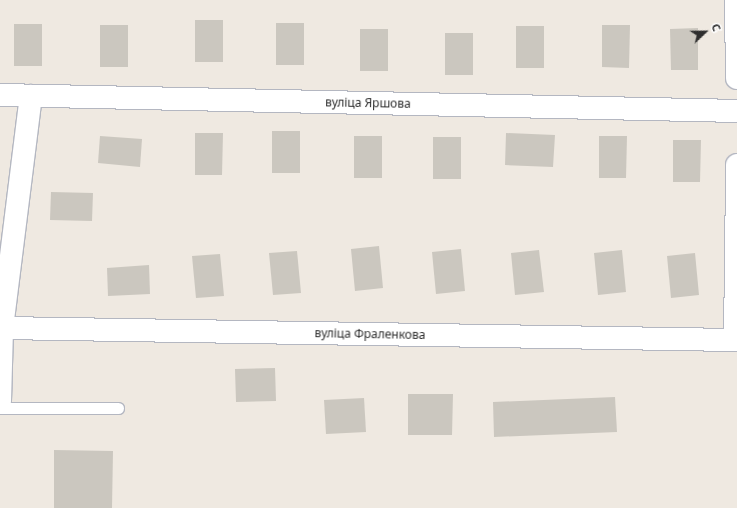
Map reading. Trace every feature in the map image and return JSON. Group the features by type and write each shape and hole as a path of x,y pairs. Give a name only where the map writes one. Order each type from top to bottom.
{"street":[{"path":"736,0 737,78"},
{"name":"вуліца Яршова","path":"0,95 737,111"},
{"path":"0,401 2,328 31,96"},
{"path":"736,340 737,165"},
{"name":"вуліца Фраленкова","path":"2,328 736,340"}],"lane":[{"path":"0,408 118,408"}],"building":[{"path":"195,20 223,20 223,62 195,62"},
{"path":"276,23 304,23 304,65 276,65"},
{"path":"14,24 42,24 42,66 14,66"},
{"path":"100,25 128,25 128,67 100,67"},
{"path":"602,25 630,25 629,68 602,67"},
{"path":"516,26 544,26 544,68 516,68"},
{"path":"698,28 698,70 671,70 670,29"},
{"path":"360,29 388,29 388,71 360,71"},
{"path":"445,33 473,33 473,75 445,75"},
{"path":"272,131 300,131 300,173 272,173"},
{"path":"195,133 223,133 222,175 195,175"},
{"path":"506,133 555,135 553,167 505,165"},
{"path":"100,136 142,139 140,167 98,163"},
{"path":"354,136 382,136 382,178 354,178"},
{"path":"599,136 627,136 626,178 599,178"},
{"path":"433,137 461,137 461,179 433,179"},
{"path":"673,140 701,140 700,182 673,182"},
{"path":"51,192 93,193 92,221 50,220"},
{"path":"379,246 383,288 355,291 351,249"},
{"path":"461,249 465,291 436,294 432,252"},
{"path":"539,250 544,292 515,295 511,253"},
{"path":"622,250 626,292 598,295 594,253"},
{"path":"297,251 301,293 273,295 269,253"},
{"path":"695,253 699,295 671,298 667,256"},
{"path":"220,254 224,296 196,298 192,256"},
{"path":"149,265 150,294 108,296 107,268"},
{"path":"275,368 276,401 236,402 235,369"},
{"path":"408,394 453,394 452,435 408,435"},
{"path":"615,397 617,432 494,437 493,402"},
{"path":"364,398 366,432 326,434 324,400"},
{"path":"54,450 113,451 112,508 54,508"}]}
